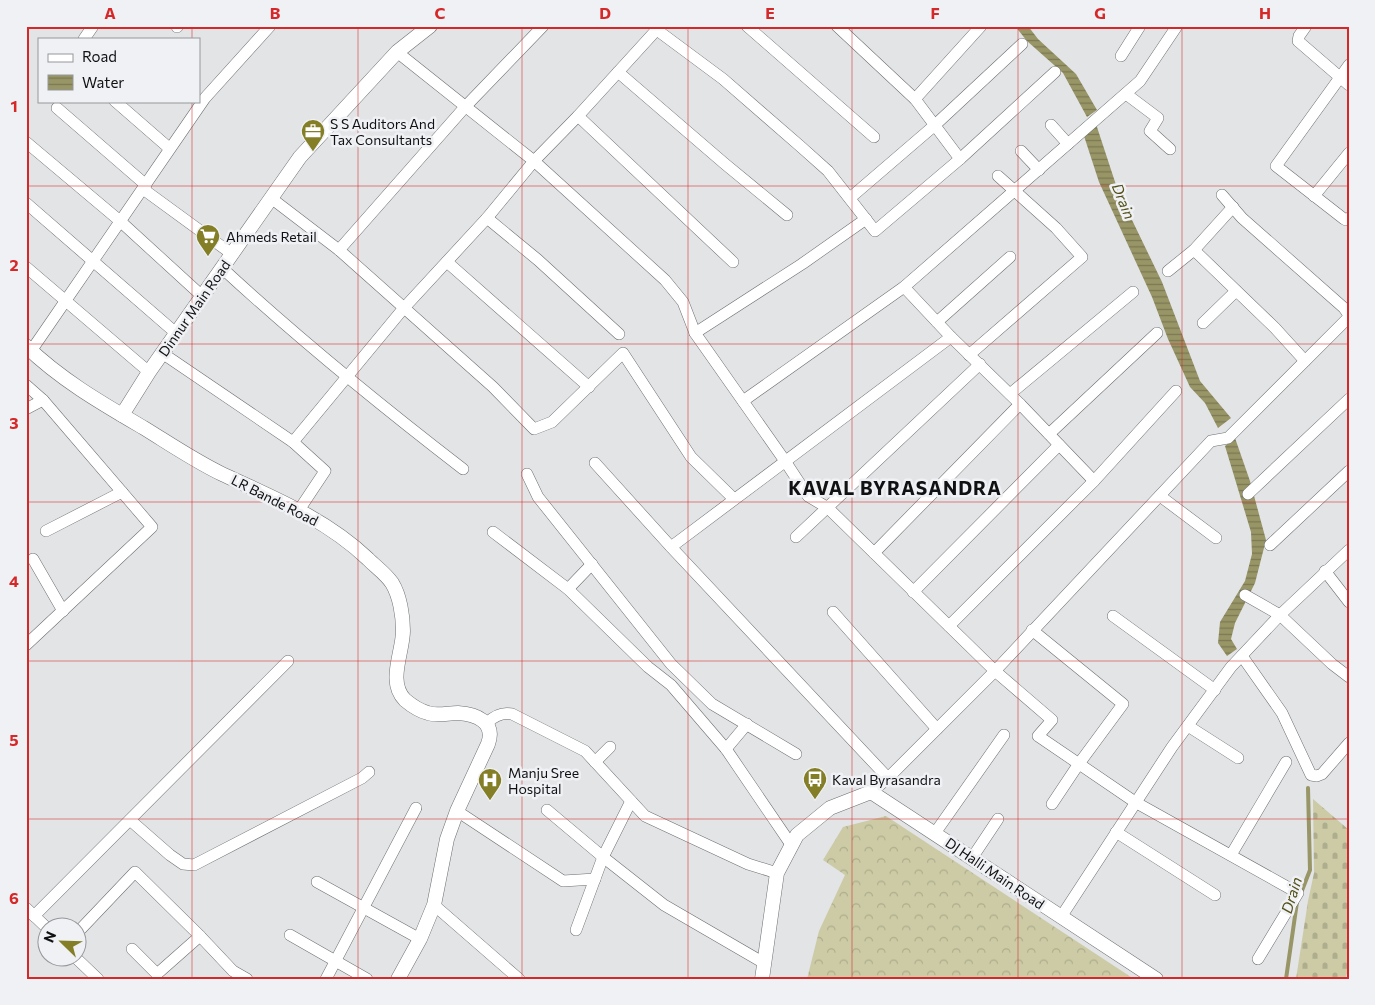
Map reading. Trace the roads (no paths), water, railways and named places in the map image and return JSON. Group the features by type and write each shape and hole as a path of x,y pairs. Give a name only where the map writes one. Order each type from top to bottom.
{"street":[{"path":"85,38 94,26"},
{"path":"29,349 66,302 145,187 169,148 205,98 270,26"},
{"name":"Dinnur Main Road","path":"122,416 162,353 300,157 397,52 430,26"},
{"path":"339,250 465,107 543,26"},
{"path":"748,26 874,137"},
{"path":"838,26 915,99 960,159"},
{"path":"915,99 981,26"},
{"path":"1121,56 1140,26"},
{"path":"744,401 904,288 1140,81 1177,26"},
{"path":"1306,26 1298,36 1298,41 1338,78 1349,85"},
{"path":"293,442 403,309 487,218 534,161 659,28 723,79 828,172 875,231 960,159 1054,72"},
{"path":"850,198 935,126 1022,44"},
{"path":"397,52 534,161 665,280 683,302 696,333 808,496 828,508 995,671 1052,720 1038,736 1135,802 1298,893 1258,959"},
{"path":"1349,65 1276,166 1345,220 1349,218"},
{"path":"618,72 787,215"},
{"path":"1126,94 1158,118 1150,131 1170,149"},
{"path":"116,102 169,148"},
{"path":"57,108 145,187 232,254"},
{"path":"578,116 733,262"},
{"path":"1051,125 1068,144"},
{"path":"26,142 120,221 202,296"},
{"path":"1021,151 1039,170"},
{"path":"1314,196 1349,153"},
{"path":"969,355 1082,257 1056,228 998,176"},
{"path":"762,979 777,873 797,835 830,808 871,792 888,778 995,671 1211,441 1228,438 1241,426 1306,361 1348,311 1242,218 1222,195"},
{"path":"272,198 339,250 403,309 493,387 534,430 552,422 623,353 691,457 734,499"},
{"path":"26,203 177,334"},
{"path":"1168,271 1194,250 1233,208"},
{"path":"487,218 538,260 619,334"},
{"path":"696,333 802,264 866,219"},
{"path":"1194,250 1275,328 1306,361"},
{"path":"936,322 1010,256"},
{"path":"447,262 588,387"},
{"path":"26,267 149,372"},
{"path":"222,268 262,305 347,376 463,469"},
{"path":"904,288 951,338 980,364 1094,481"},
{"path":"1203,323 1236,291"},
{"path":"1010,394 1133,292"},
{"path":"1049,434 1157,332"},
{"path":"671,547 785,460 951,338"},
{"name":"LR Bande Road","path":"29,349 69,382 122,416 196,460 320,522 346,540 366,557 392,584 402,614 403,631 396,682 402,696 412,705 428,713 459,713 476,717 487,723"},
{"path":"162,353 293,442 325,471 298,510"},
{"path":"796,537 980,364"},
{"path":"26,385 43,400 152,527 26,646"},
{"path":"949,626 1094,481 1176,391"},
{"path":"1248,494 1349,399"},
{"path":"26,409 43,400"},
{"path":"874,553 1020,404"},
{"path":"913,592 1059,445"},
{"path":"595,463 671,547 888,778"},
{"path":"1270,545 1349,471"},
{"path":"527,474 538,497 671,664 712,704 796,754"},
{"path":"46,531 122,492"},
{"path":"1160,496 1216,538"},
{"path":"493,532 568,588 648,667 671,685 726,749 792,846"},
{"path":"1061,917 1135,802 1231,667 1280,615 1347,553"},
{"path":"33,560 63,611"},
{"path":"568,588 592,564"},
{"path":"1325,572 1349,602"},
{"path":"1245,595 1280,615 1332,664 1349,677"},
{"path":"832,612 937,729"},
{"path":"1112,616 1215,690"},
{"path":"1032,630 1123,704 1052,804"},
{"path":"1242,657 1282,713 1311,775 1317,776 1322,774 1349,743"},
{"path":"30,912 130,820 288,661"},
{"path":"398,979 420,939 434,905 447,839 457,811 491,737 490,728 487,723 498,715 512,714 585,751 646,816 748,864 777,873"},
{"path":"726,749 747,724"},
{"path":"1188,726 1238,758"},
{"path":"935,834 1004,735"},
{"path":"595,762 610,746"},
{"path":"1231,855 1286,762"},
{"path":"130,820 183,864 194,865 353,783 369,772"},
{"name":"DJ Halli Main Road","path":"871,792 1156,979"},
{"path":"576,930 602,857 632,801"},
{"path":"326,979 416,808"},
{"path":"547,810 602,857 664,905 764,963"},
{"path":"457,811 563,881 595,879"},
{"path":"972,858 998,820"},
{"path":"1116,832 1215,895"},
{"path":"88,921 135,872 233,971 247,979"},
{"path":"317,882 420,939"},
{"path":"434,905 519,979"},
{"path":"132,949 160,976 200,936"},
{"path":"290,936 367,979"},
{"path":"86,968 98,979"}],"water":[{"path":"1015,26 1028,26 1038,39 1076,74 1097,110 1087,117 1063,73 1027,41"},
{"path":"1096,124 1118,191 1162,282 1200,381 1231,418 1218,428 1205,403 1190,387 1168,339 1152,297 1099,182 1084,136"},
{"path":"1235,438 1250,481 1266,540 1255,583 1235,623 1231,639 1237,649 1227,656 1218,643 1220,622 1245,581 1252,554 1251,532 1225,446"}],"waterway":[{"name":"Drain","path":"1301,893 1310,870 1308,788"},
{"name":"Drain","path":"1286,979 1297,902"}],"place":[{"name":"S S Auditors And Tax Consultants","path":"313,152"},
{"name":"Ahmeds Retail","path":"208,257"},
{"name":"Kaval Byrasandra","path":"815,800"},
{"name":"Manju Sree Hospital","path":"490,801"}],"district":[{"name":"KAVAL BYRASANDRA","path":"895,487"}]}
